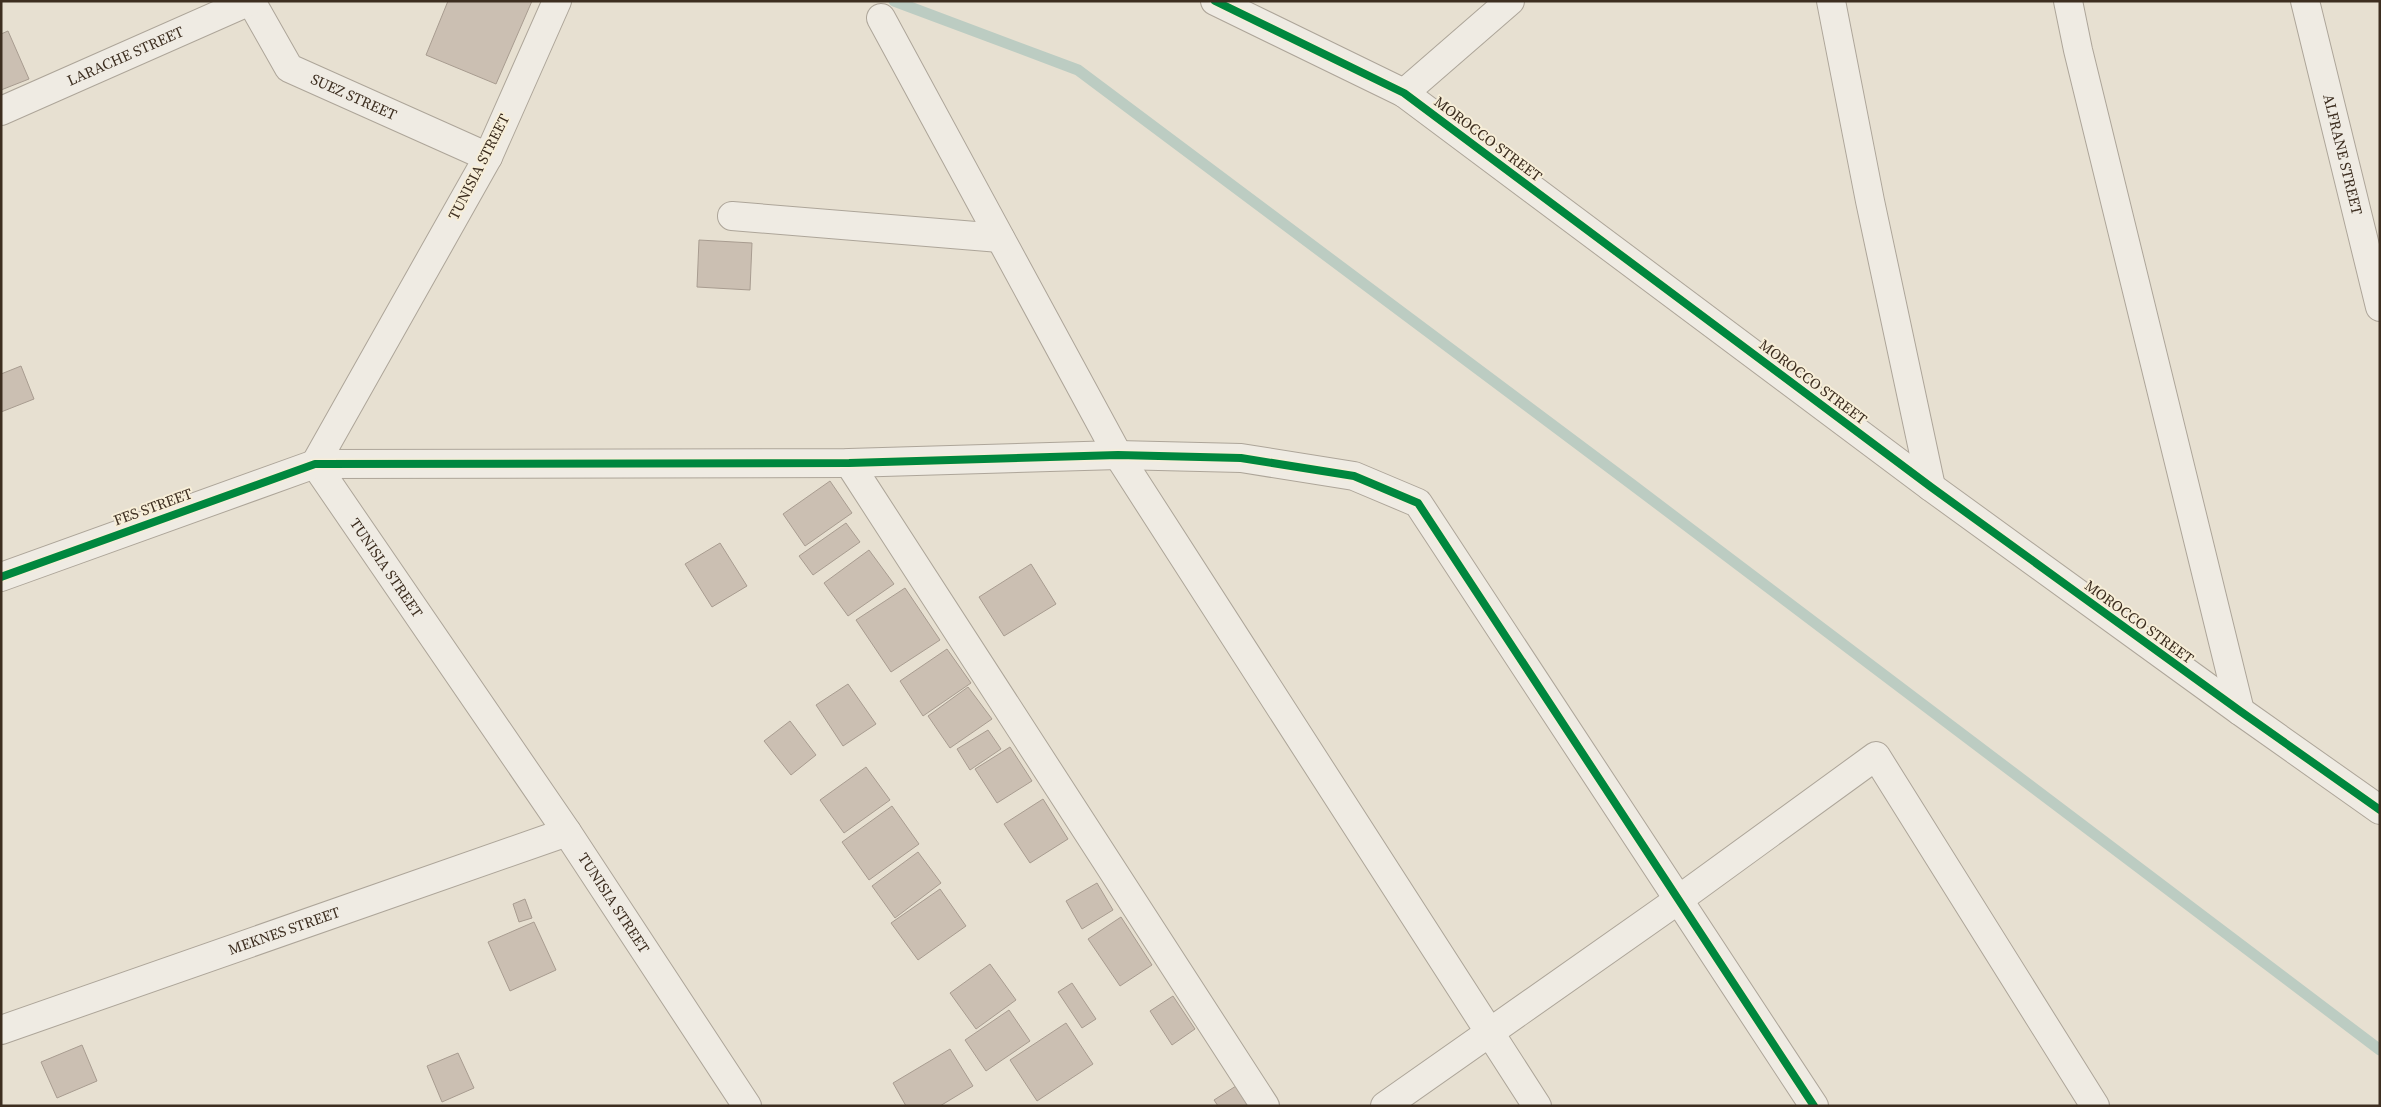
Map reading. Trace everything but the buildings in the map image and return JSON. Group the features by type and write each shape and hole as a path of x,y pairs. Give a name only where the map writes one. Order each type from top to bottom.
{"street":[{"name":"LARACHE STREET","path":"1,111 251,1"},
{"name":"SUEZ STREET","path":"251,1 289,68 488,157"},
{"name":"TUNISIA STREET","path":"556,1 488,157 315,464 567,832 747,1106"},
{"name":"MOROCCO STREET","path":"1215,1 1404,93 1931,487 2240,712 2380,810"},
{"path":"1404,93 1510,1"},
{"path":"1831,1 1870,201 1931,487"},
{"path":"2068,1 2082,69 2240,712"},
{"name":"ALFRANE STREET","path":"2305,1 2380,307"},
{"path":"881,18 1118,455 1537,1106"},
{"path":"732,216 1000,238"},
{"name":"FES STREET","path":"1,577 315,464 849,463 1118,455 1241,458 1354,476 1418,503 1814,1106"},
{"path":"849,463 1265,1106"},
{"path":"1385,1106 1678,900 1876,756 2095,1106"},
{"name":"MEKNES STREET","path":"1,1030 567,832"}],"waterway":[{"path":"894,1 1078,70 1630,483 2380,1050"}],"cycle path":[{"path":"1215,1 1404,93 1931,487 2380,810"},
{"path":"1,577 315,464 849,463 1118,455 1241,458 1354,476 1418,503 1814,1106"}]}
